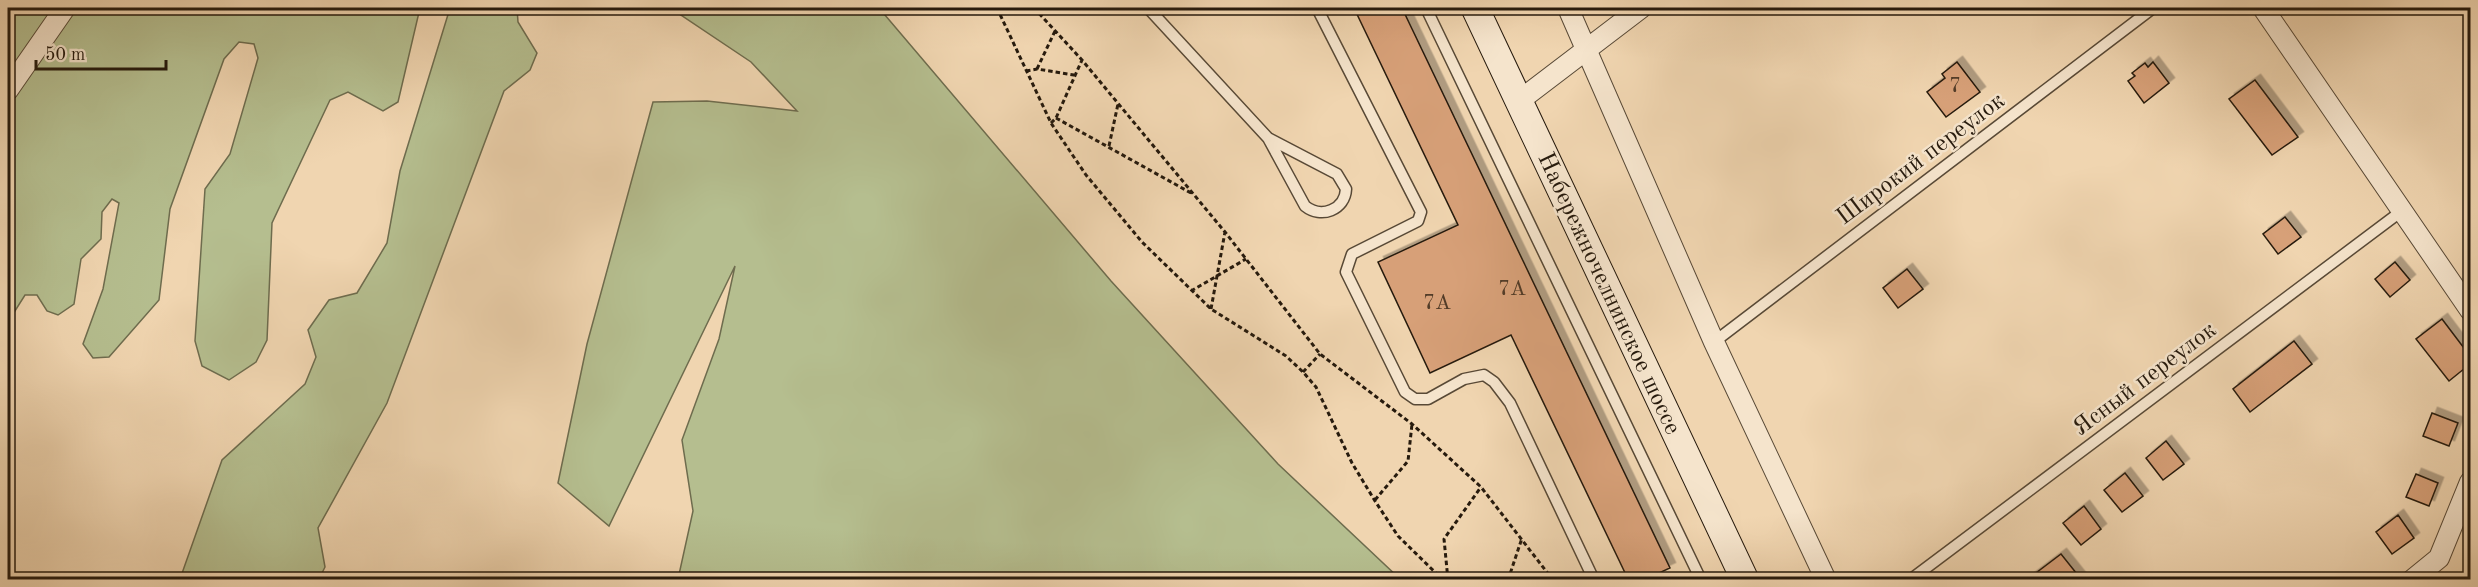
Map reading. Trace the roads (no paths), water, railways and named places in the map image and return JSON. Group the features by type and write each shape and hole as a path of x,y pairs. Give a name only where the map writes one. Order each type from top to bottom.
{"main road":[{"name":"Набережночелнинское шоссе","path":"1475,8 1745,579"}],"street":[{"path":"8,90 65,8"},
{"path":"1568,8 1714,342 1826,579"},
{"path":"1519,101 1641,8"},
{"path":"2263,8 2470,310"},
{"path":"2412,579 2439,558 2470,482"}],"lane":[{"path":"1148,8 1268,138 1305,206 1319,212 1336,209 1342,204 1346,189 1336,174 1268,138"},
{"path":"1317,8 1421,212 1418,221 1353,254 1346,272 1405,392 1416,399 1428,399 1464,380 1484,375 1494,382 1510,403 1594,579"},
{"path":"1426,8 1701,579"},
{"name":"Широкий переулок","path":"1714,342 2153,8"},
{"name":"Ясный переулок","path":"1910,579 2403,210"}]}
